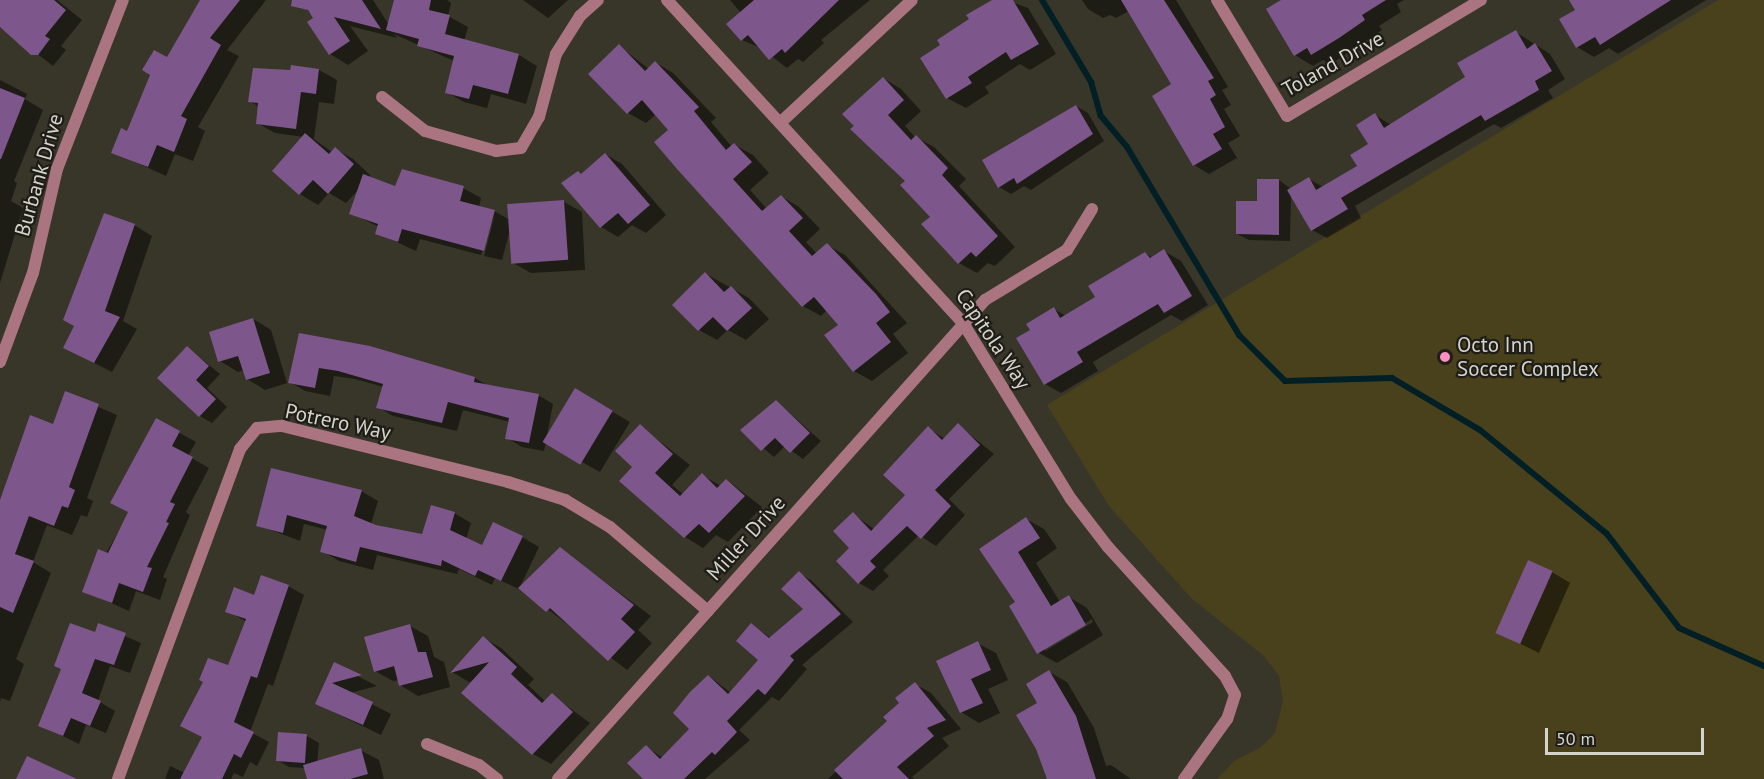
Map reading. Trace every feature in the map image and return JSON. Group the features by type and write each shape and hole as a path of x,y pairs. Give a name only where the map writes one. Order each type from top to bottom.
{"street":[{"name":"Burbank Drive","path":"1,355 33,273 57,169 123,0"},
{"path":"382,98 425,131 496,151 521,148 538,117 556,54 580,16 598,0"},
{"name":"Capitola Way","path":"667,0 963,323 1071,499 1108,546 1218,667 1235,695 1227,719 1184,779"},
{"path":"780,123 912,0"},
{"name":"Toland Drive","path":"1217,0 1287,116 1482,0"},
{"name":"Miller Drive","path":"558,779 963,323 985,300 1066,250 1092,209"},
{"name":"Potrero Way","path":"118,779 240,449 257,428 282,426 508,482 565,500 610,527 708,611"},
{"path":"427,744 479,765 497,779"}],"shaded area":[{"name":"Octo Inn Soccer Complex","path":"1718,0 1764,0 1764,779 1217,779 1234,761 1261,747 1275,733 1283,701 1279,676 1264,656 1191,598 1109,506 1047,405"}],"building":[{"path":"0,0 54,0 66,10 45,36 50,39 38,55 31,55 0,27"},
{"path":"200,0 240,0 210,38 221,45 181,116 187,119 174,152 157,145 148,167 111,153 121,128 127,131 150,75 142,70 154,50 167,57"},
{"path":"292,0 362,0 381,29 334,17 350,41 329,55 307,22 313,18 308,10 291,6"},
{"path":"394,0 431,0 429,10 450,15 445,34 519,54 508,94 473,85 469,99 445,93 454,56 417,46 419,39 386,30"},
{"path":"754,0 839,0 785,53 782,49 769,60 748,35 741,41 726,24"},
{"path":"992,0 1013,0 1039,44 1011,60 1006,52 968,77 972,83 946,99 920,58 940,45 937,40 969,19 966,15"},
{"path":"1121,0 1164,0 1214,78 1208,81 1216,95 1210,99 1225,127 1213,134 1222,149 1193,166 1152,96 1171,84"},
{"path":"1281,0 1386,0 1362,15 1365,20 1339,38 1311,55 1307,48 1294,56 1266,9"},
{"path":"1569,0 1671,0 1600,45 1595,37 1576,48 1559,19 1575,10"},
{"path":"1516,30 1527,49 1535,43 1552,71 1535,81 1539,90 1485,121 1481,115 1341,198 1348,209 1311,231 1287,190 1309,177 1316,190 1357,166 1350,155 1368,144 1356,125 1375,113 1384,128 1465,77 1457,63"},
{"path":"619,44 645,71 655,61 699,107 694,111 726,150 734,143 752,162 733,179 762,211 781,195 803,218 789,231 812,256 827,243 876,294 890,312 876,323 891,342 853,372 824,335 838,325 814,297 802,307 677,169 654,142 668,130 642,100 627,114 588,74"},
{"path":"291,65 319,69 316,94 301,92 296,129 256,124 258,103 248,102 253,68 290,70"},
{"path":"883,77 904,100 888,115 911,140 916,135 948,168 942,175 998,236 976,257 971,252 958,264 921,224 930,217 900,185 905,181 850,129 854,126 842,114"},
{"path":"0,88 25,98 1,159 0,159"},
{"path":"1076,105 1093,134 1017,184 1014,178 998,188 982,160"},
{"path":"305,133 329,154 335,147 354,164 328,194 313,180 299,195 272,171"},
{"path":"605,153 650,205 628,224 618,213 600,228 561,183 578,171 581,174"},
{"path":"402,169 464,186 460,201 495,210 484,251 402,229 398,242 375,234 378,224 349,214 363,174 395,186"},
{"path":"1257,179 1279,179 1279,235 1236,234 1236,201 1257,201"},
{"path":"564,200 568,260 511,264 507,204"},
{"path":"104,213 135,224 105,311 120,317 94,363 63,348 74,326 63,320"},
{"path":"1164,249 1192,296 1164,313 1158,304 1077,352 1083,362 1044,385 1016,338 1030,330 1026,324 1054,307 1060,318 1095,297 1088,286 1145,252 1150,258"},
{"path":"705,272 724,292 731,286 752,308 727,331 713,317 698,331 672,305"},
{"path":"253,318 270,373 246,380 238,356 218,362 209,332"},
{"path":"299,333 370,346 475,377 474,382 539,394 529,443 505,439 509,418 448,402 442,423 376,408 383,384 338,371 319,368 315,388 288,383"},
{"path":"187,346 209,366 196,380 216,399 199,417 157,378"},
{"path":"575,388 613,411 580,465 543,442"},
{"path":"65,391 99,404 69,487 75,490 68,508 62,506 54,526 29,516 15,554 34,561 13,613 0,607 0,500 30,415 53,424"},
{"path":"776,400 810,433 790,453 775,438 761,451 740,430"},
{"path":"156,418 180,431 172,446 193,457 170,502 175,504 166,522 169,523 147,567 152,568 143,592 119,583 112,603 82,592 98,549 108,553 128,512 110,503"},
{"path":"958,423 980,445 935,490 951,506 921,539 907,526 870,561 876,567 858,584 836,561 849,548 833,531 853,512 871,531 905,495 883,475 928,426 942,440"},
{"path":"640,424 673,454 655,473 680,496 702,473 717,488 726,479 745,496 709,533 699,524 684,538 619,481 632,467 615,451"},
{"path":"271,468 362,490 354,516 376,525 422,534 431,505 455,512 450,530 482,545 493,522 523,536 501,581 478,570 475,576 442,560 441,566 360,547 356,562 320,552 327,526 287,515 283,533 256,526"},
{"path":"1026,517 1040,538 1018,552 1051,606 1069,595 1086,625 1037,654 1009,606 1015,602 979,549"},
{"path":"560,547 634,605 621,619 635,632 608,661 550,608 546,612 518,588"},
{"path":"1528,560 1553,571 1520,644 1495,633"},
{"path":"799,571 841,614 790,656 794,660 765,695 758,689 727,721 737,732 715,755 712,752 684,779 643,779 627,763 646,745 660,759 689,729 673,713 690,692 708,675 728,694 758,660 736,641 751,623 769,638 803,609 781,589"},
{"path":"261,575 289,585 257,678 251,676 234,722 254,732 241,758 234,754 222,779 180,779 202,737 180,726 203,682 199,680 208,658 228,665 246,619 225,612 234,587 254,595"},
{"path":"70,623 95,632 98,623 126,633 114,665 95,659 82,693 101,701 90,726 71,718 63,736 38,726 61,669 54,666"},
{"path":"410,624 418,652 426,652 433,677 399,686 394,666 374,672 364,637"},
{"path":"483,636 517,667 511,674 542,703 552,693 573,712 532,755 461,693 489,662 450,673"},
{"path":"978,641 991,670 971,679 983,703 960,713 936,661"},
{"path":"334,662 362,675 332,683 373,702 363,725 315,704"},
{"path":"1049,670 1076,716 1096,779 1047,779 1036,749 1016,715 1037,703 1026,684"},
{"path":"915,682 946,720 927,728 934,736 897,767 909,779 843,779 834,770 887,721 883,717 899,703 895,698"},
{"path":"278,732 307,734 305,763 276,761"},
{"path":"361,748 368,774 350,779 307,779 303,765"},
{"path":"27,756 77,779 16,779"}],"waterway":[{"path":"1042,0 1091,82 1101,116 1127,147 1239,335 1285,381 1392,378 1480,430 1607,534 1679,628 1764,666"}],"place":[{"name":"Octo Inn Soccer Complex","path":"1445,357"}]}
